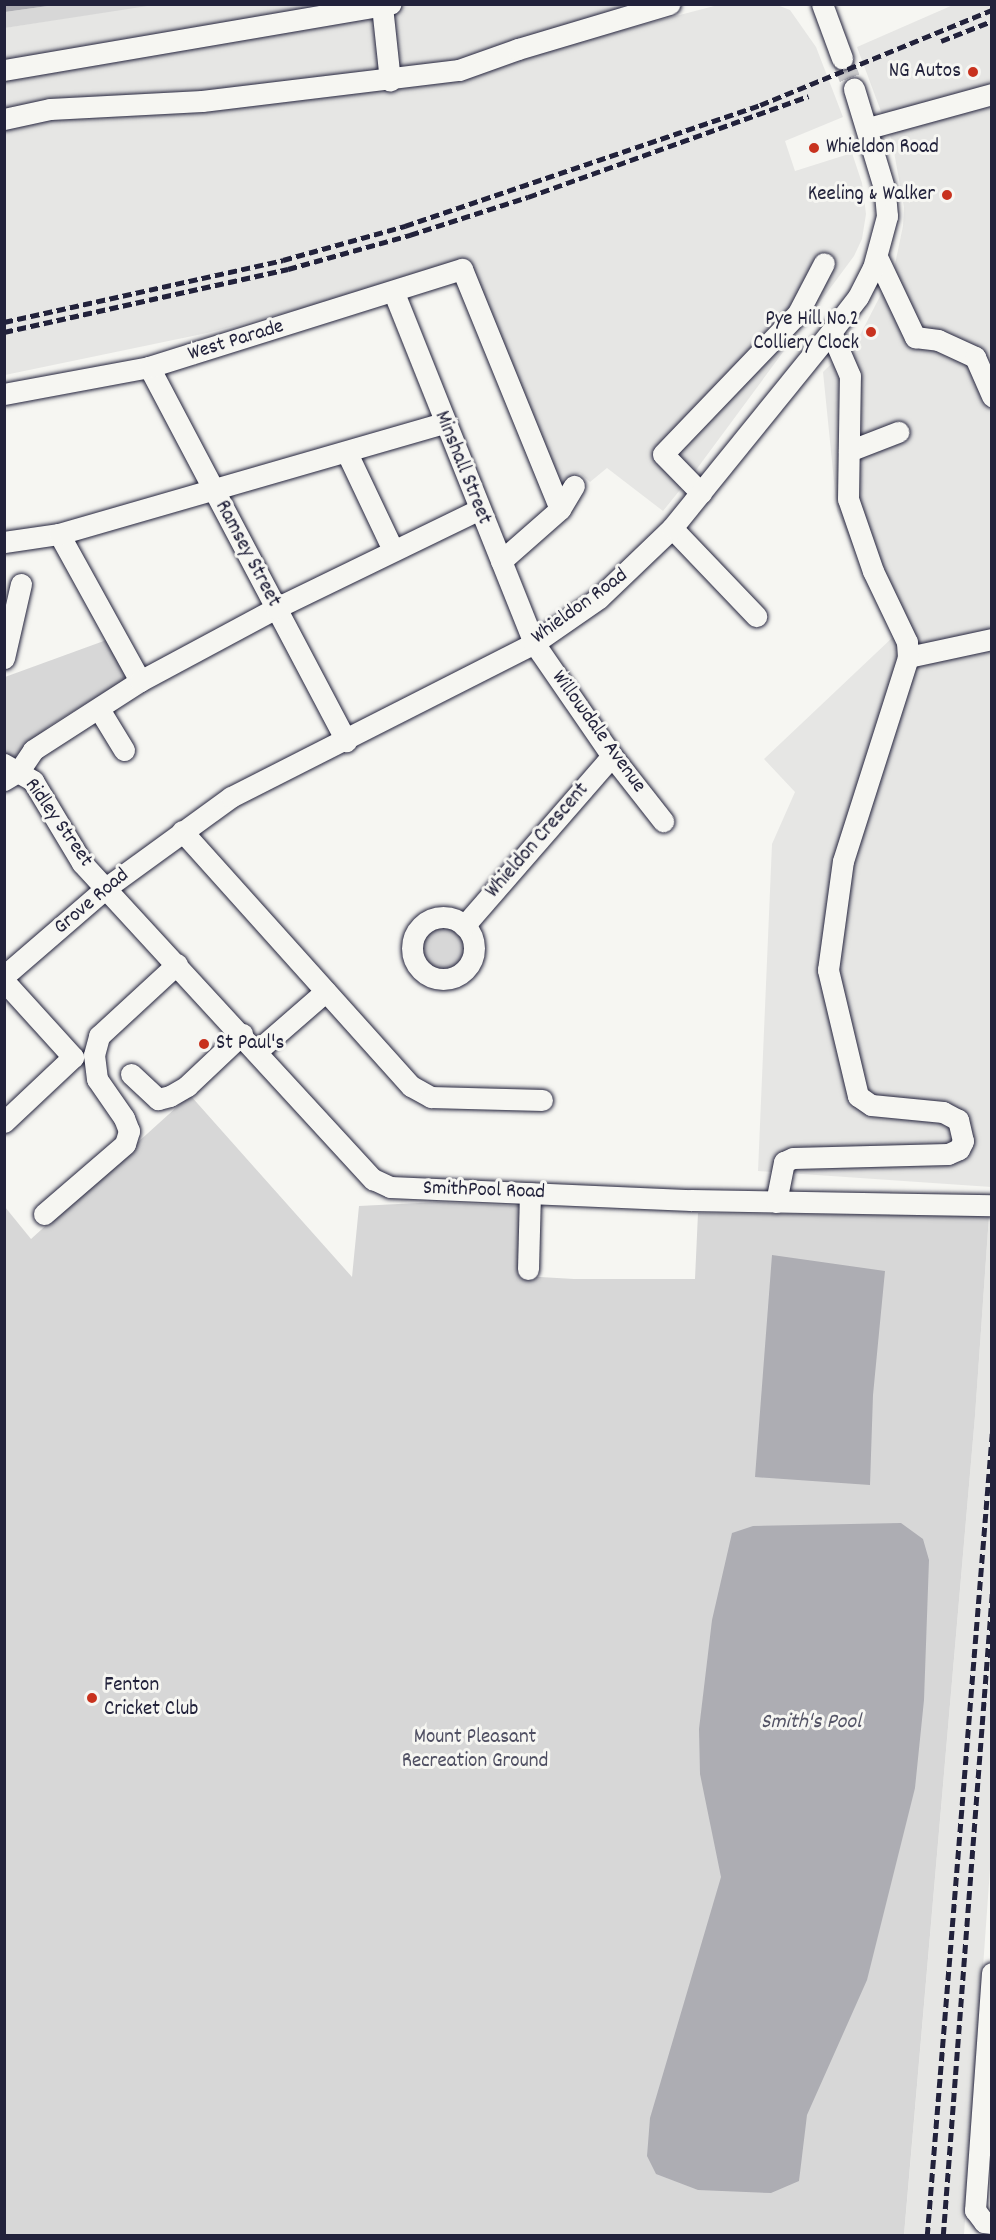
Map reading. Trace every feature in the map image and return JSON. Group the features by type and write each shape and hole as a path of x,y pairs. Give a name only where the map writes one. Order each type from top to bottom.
{"street":[{"path":"4,119 50,110 202,101 390,81 459,70 669,4"},
{"path":"822,4 842,58"},
{"path":"4,70 386,5 390,81"},
{"name":"Whieldon Road","path":"182,831 231,797 346,741 534,643 599,598 672,528 858,297 878,257 887,216 879,163 854,89"},
{"path":"868,128 992,94"},
{"path":"878,257 915,338 938,340 975,357 992,396"},
{"path":"701,492 663,454 798,313 825,263"},
{"name":"West Parade","path":"4,394 149,367 394,293 462,269 560,509"},
{"name":"Minshall Street","path":"394,293 478,510 534,643"},
{"path":"776,1202 784,1162 793,1158 948,1154 959,1149 963,1141 958,1120 943,1112 871,1105 858,1096 828,970 843,861 908,657 907,642 873,570 848,499 850,375 831,332"},
{"name":"Ramsey Street","path":"149,367 346,741"},
{"path":"4,542 59,534 212,488 347,453 444,423"},
{"path":"849,451 898,432"},
{"path":"347,453 393,550"},
{"path":"501,561 560,509 574,486"},
{"path":"9,772 33,750 140,681 276,608 478,510"},
{"path":"672,528 756,616"},
{"path":"59,534 140,681"},
{"path":"4,658 21,584"},
{"path":"908,657 992,639"},
{"name":"Willowdale Avenue","path":"534,643 612,756 663,821"},
{"path":"99,709 124,750"},
{"name":"Whieldon Crescent","path":"464,926 612,756"},
{"name":"Ridley Street","path":"9,772 33,781 82,863 107,887"},
{"path":"182,831 420,1092 431,1097 542,1100"},
{"name":"Grove Road","path":"4,976 107,887 182,831"},
{"name":"SmithPool Road","path":"107,887 373,1179 390,1187 776,1202 991,1205"},
{"path":"44,1214 125,1144 129,1131 124,1118 97,1079 94,1055 99,1036 177,964"},
{"path":"4,981 73,1057 4,1122"},
{"path":"257,1051 326,991"},
{"path":"130,1074 158,1099 170,1096 187,1086 242,1034"},
{"path":"528,1269 530,1193"},
{"path":"992,1973 975,2210 984,2222 992,2223"}],"shaded area":[{"path":"154,4 628,5 620,7 626,29 718,5 777,5 790,10 816,47 843,117 785,141 795,171 852,153 862,183 866,214 862,239 854,256 696,470 663,511 607,468 590,482 580,473 556,482 469,259 375,289 207,333 5,375 4,28"},
{"path":"953,5 991,5 991,1187 758,1171 772,844 795,792 764,759 893,637 837,511 823,372 859,337 894,269 903,226 904,207 892,141 857,47"},
{"path":"989,1216 991,1216 992,1841 964,2234 904,2236 975,1416"}],"green space":[{"path":"55,5 154,5 5,28 5,12"},
{"path":"112,638 127,672 122,681 48,727 5,765 5,677"},
{"path":"443,927 451,928 458,933 463,940 463,956 458,963 451,968 443,969 435,968 428,963 423,956 422,948 423,940 428,933 435,928"},
{"name":"Mount Pleasant Recreation Ground","path":"190,1095 352,1277 359,1206 438,1202 522,1206 523,1276 574,1279 695,1279 698,1213 989,1216 975,1416 904,2235 5,2235 5,1207 31,1239"}],"water":[{"path":"5,4 55,4 55,5 5,12"},
{"path":"772,1255 885,1271 873,1395 870,1485 755,1477"},
{"name":"Smith's Pool","path":"901,1523 923,1539 929,1560 924,1700 915,1788 867,1980 807,2115 799,2181 771,2193 698,2190 656,2174 647,2156 650,2118 721,1877 700,1774 699,1729 712,1620 732,1533 753,1526"}],"tunnel":[{"path":"842,58 854,89"}],"railway":[{"path":"4,322 283,260 405,226 760,105 992,10"},
{"path":"941,41 992,21"},
{"path":"4,332 288,269 410,235 528,197 808,96"},
{"path":"927,2236 992,1434"},
{"path":"943,2236 992,1594"}],"place":[{"name":"NG Autos","path":"973,72"},
{"name":"Whieldon Road","path":"814,148"},
{"name":"Keeling & Walker","path":"947,195"},
{"name":"Pye Hill No.2 Colliery Clock","path":"871,332"},
{"name":"St Paul's","path":"204,1044"},
{"name":"Fenton Cricket Club","path":"92,1698"}]}
